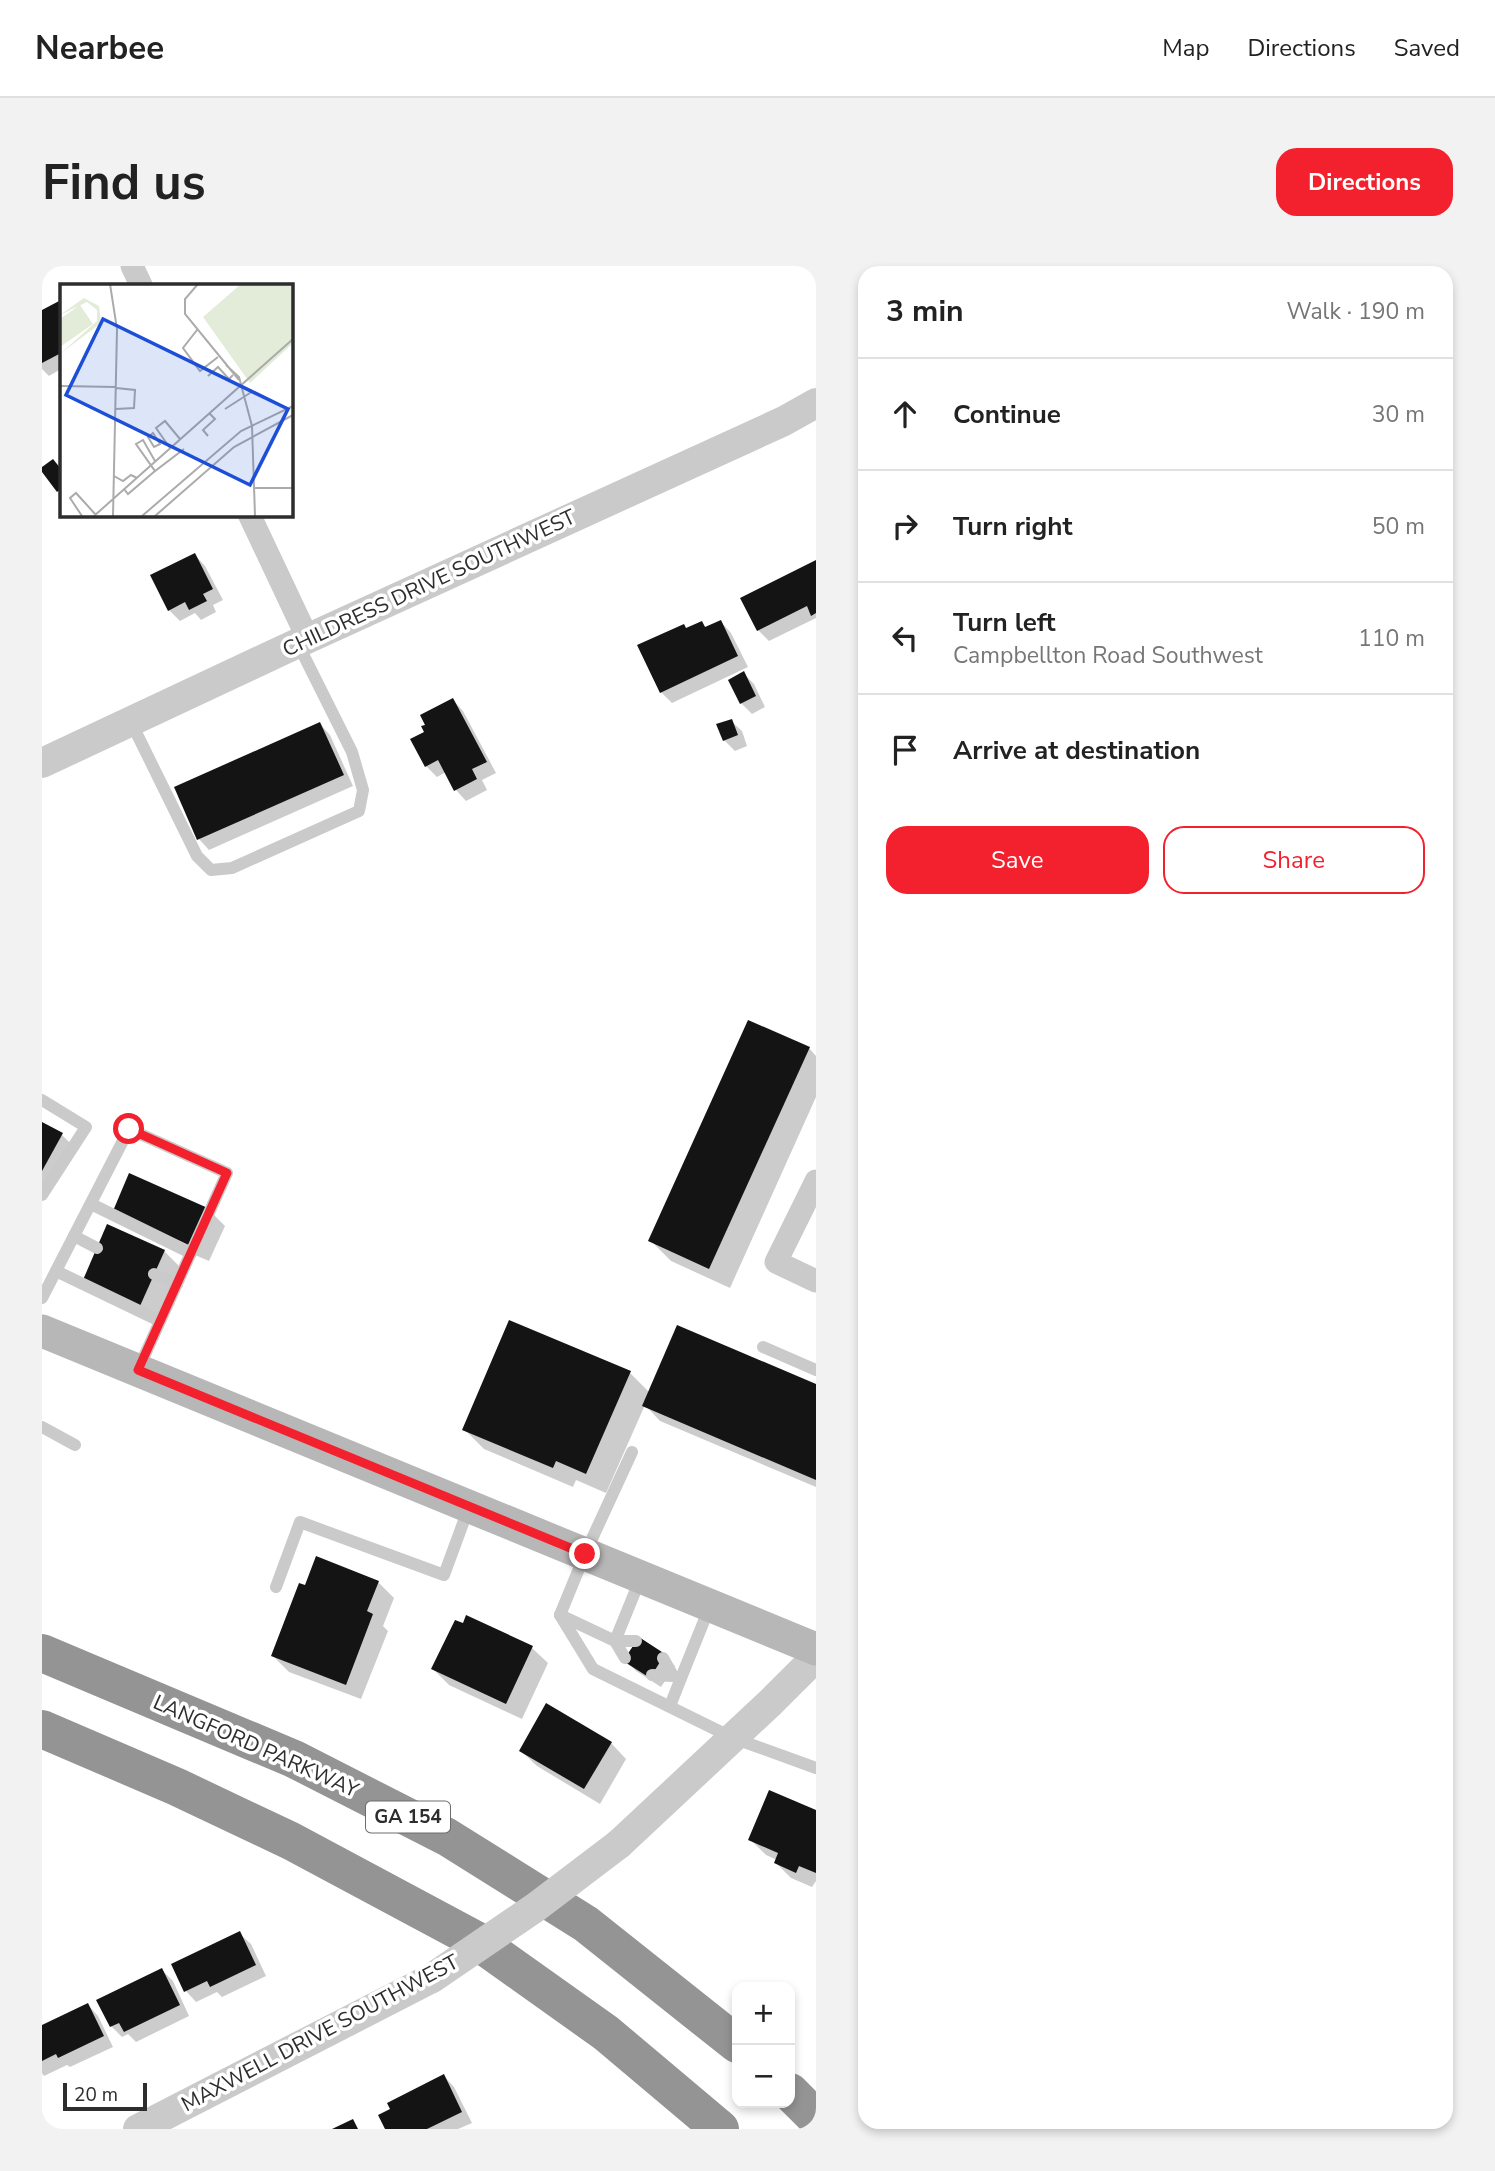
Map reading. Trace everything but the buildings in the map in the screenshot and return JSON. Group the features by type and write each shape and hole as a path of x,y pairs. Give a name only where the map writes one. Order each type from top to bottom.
{"highway":[{"name":"LANGFORD PARKWAY","path":"42,1653 294,1759 447,1837 586,1924 732,2040"},
{"path":"42,1729 177,1787 291,1841 474,1939 606,2033 720,2129"},
{"path":"795,2097 816,2118"}],"main road":[{"path":"42,1331 816,1649"}],"street":[{"path":"132,266 141,284"},
{"name":"CHILDRESS DRIVE SOUTHWEST","path":"42,763 784,421 816,402"},
{"path":"250,516 303,641"},
{"path":"816,1181 776,1262 816,1281"},
{"name":"MAXWELL DRIVE SOUTHWEST","path":"138,2129 432,1978 536,1907 619,1844 816,1657"}],"lane":[{"path":"131,722 197,856 211,870 232,868 359,811 363,790 352,752 303,641"},
{"path":"42,1100 86,1127 42,1195"},
{"path":"42,1298 129,1129 227,1173 138,1370"},
{"path":"90,1204 191,1252"},
{"path":"74,1236 97,1248"},
{"path":"56,1271 160,1321"},
{"path":"154,1274 177,1284"},
{"path":"763,1347 816,1370"},
{"path":"42,1427 75,1446"},
{"path":"560,1615 632,1452"},
{"path":"276,1587 300,1521 444,1575 469,1506"},
{"path":"615,1641 641,1577"},
{"path":"670,1706 677,1677 710,1606"},
{"path":"560,1615 615,1641 636,1641"},
{"path":"560,1615 593,1668 733,1738 816,1768"},
{"path":"615,1641 625,1658"},
{"path":"663,1658 677,1677"},
{"path":"652,1675 677,1677"}],"route":[{"path":"129,1129 227,1173 138,1370 585,1554"}]}
